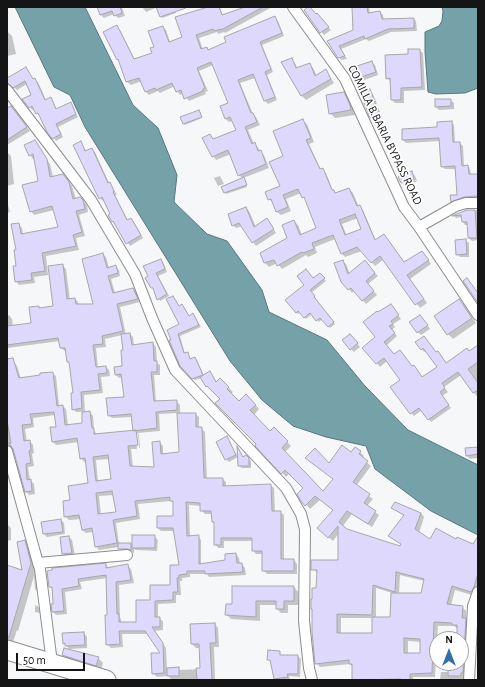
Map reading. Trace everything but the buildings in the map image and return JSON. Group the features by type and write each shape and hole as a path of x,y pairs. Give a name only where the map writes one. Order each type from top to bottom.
{"highway":[{"path":"7,650 106,680"}],"street":[{"name":"COMILLA B.BARIA BYPASS ROAD","path":"293,7 345,79 404,207 478,315"},
{"path":"7,90 91,200 135,274 152,318 175,370 286,488 301,514 305,529 304,621 309,668 312,680"},
{"path":"419,227 456,206 466,203 478,203"},
{"path":"7,451 40,569 52,663"},
{"path":"38,563 127,555"},
{"path":"469,680 473,606 478,592"}],"water":[{"path":"15,7 85,7 133,105 158,128 177,175 174,202 207,234 227,241 262,290 269,312 327,340 365,386 408,430 478,465 478,535 431,511 375,469 366,446 326,437 293,426 262,400 230,361 85,127 70,95 54,87"},
{"path":"442,7 478,7 478,88 465,93 436,94 428,92 425,32 439,26 442,21"}]}
